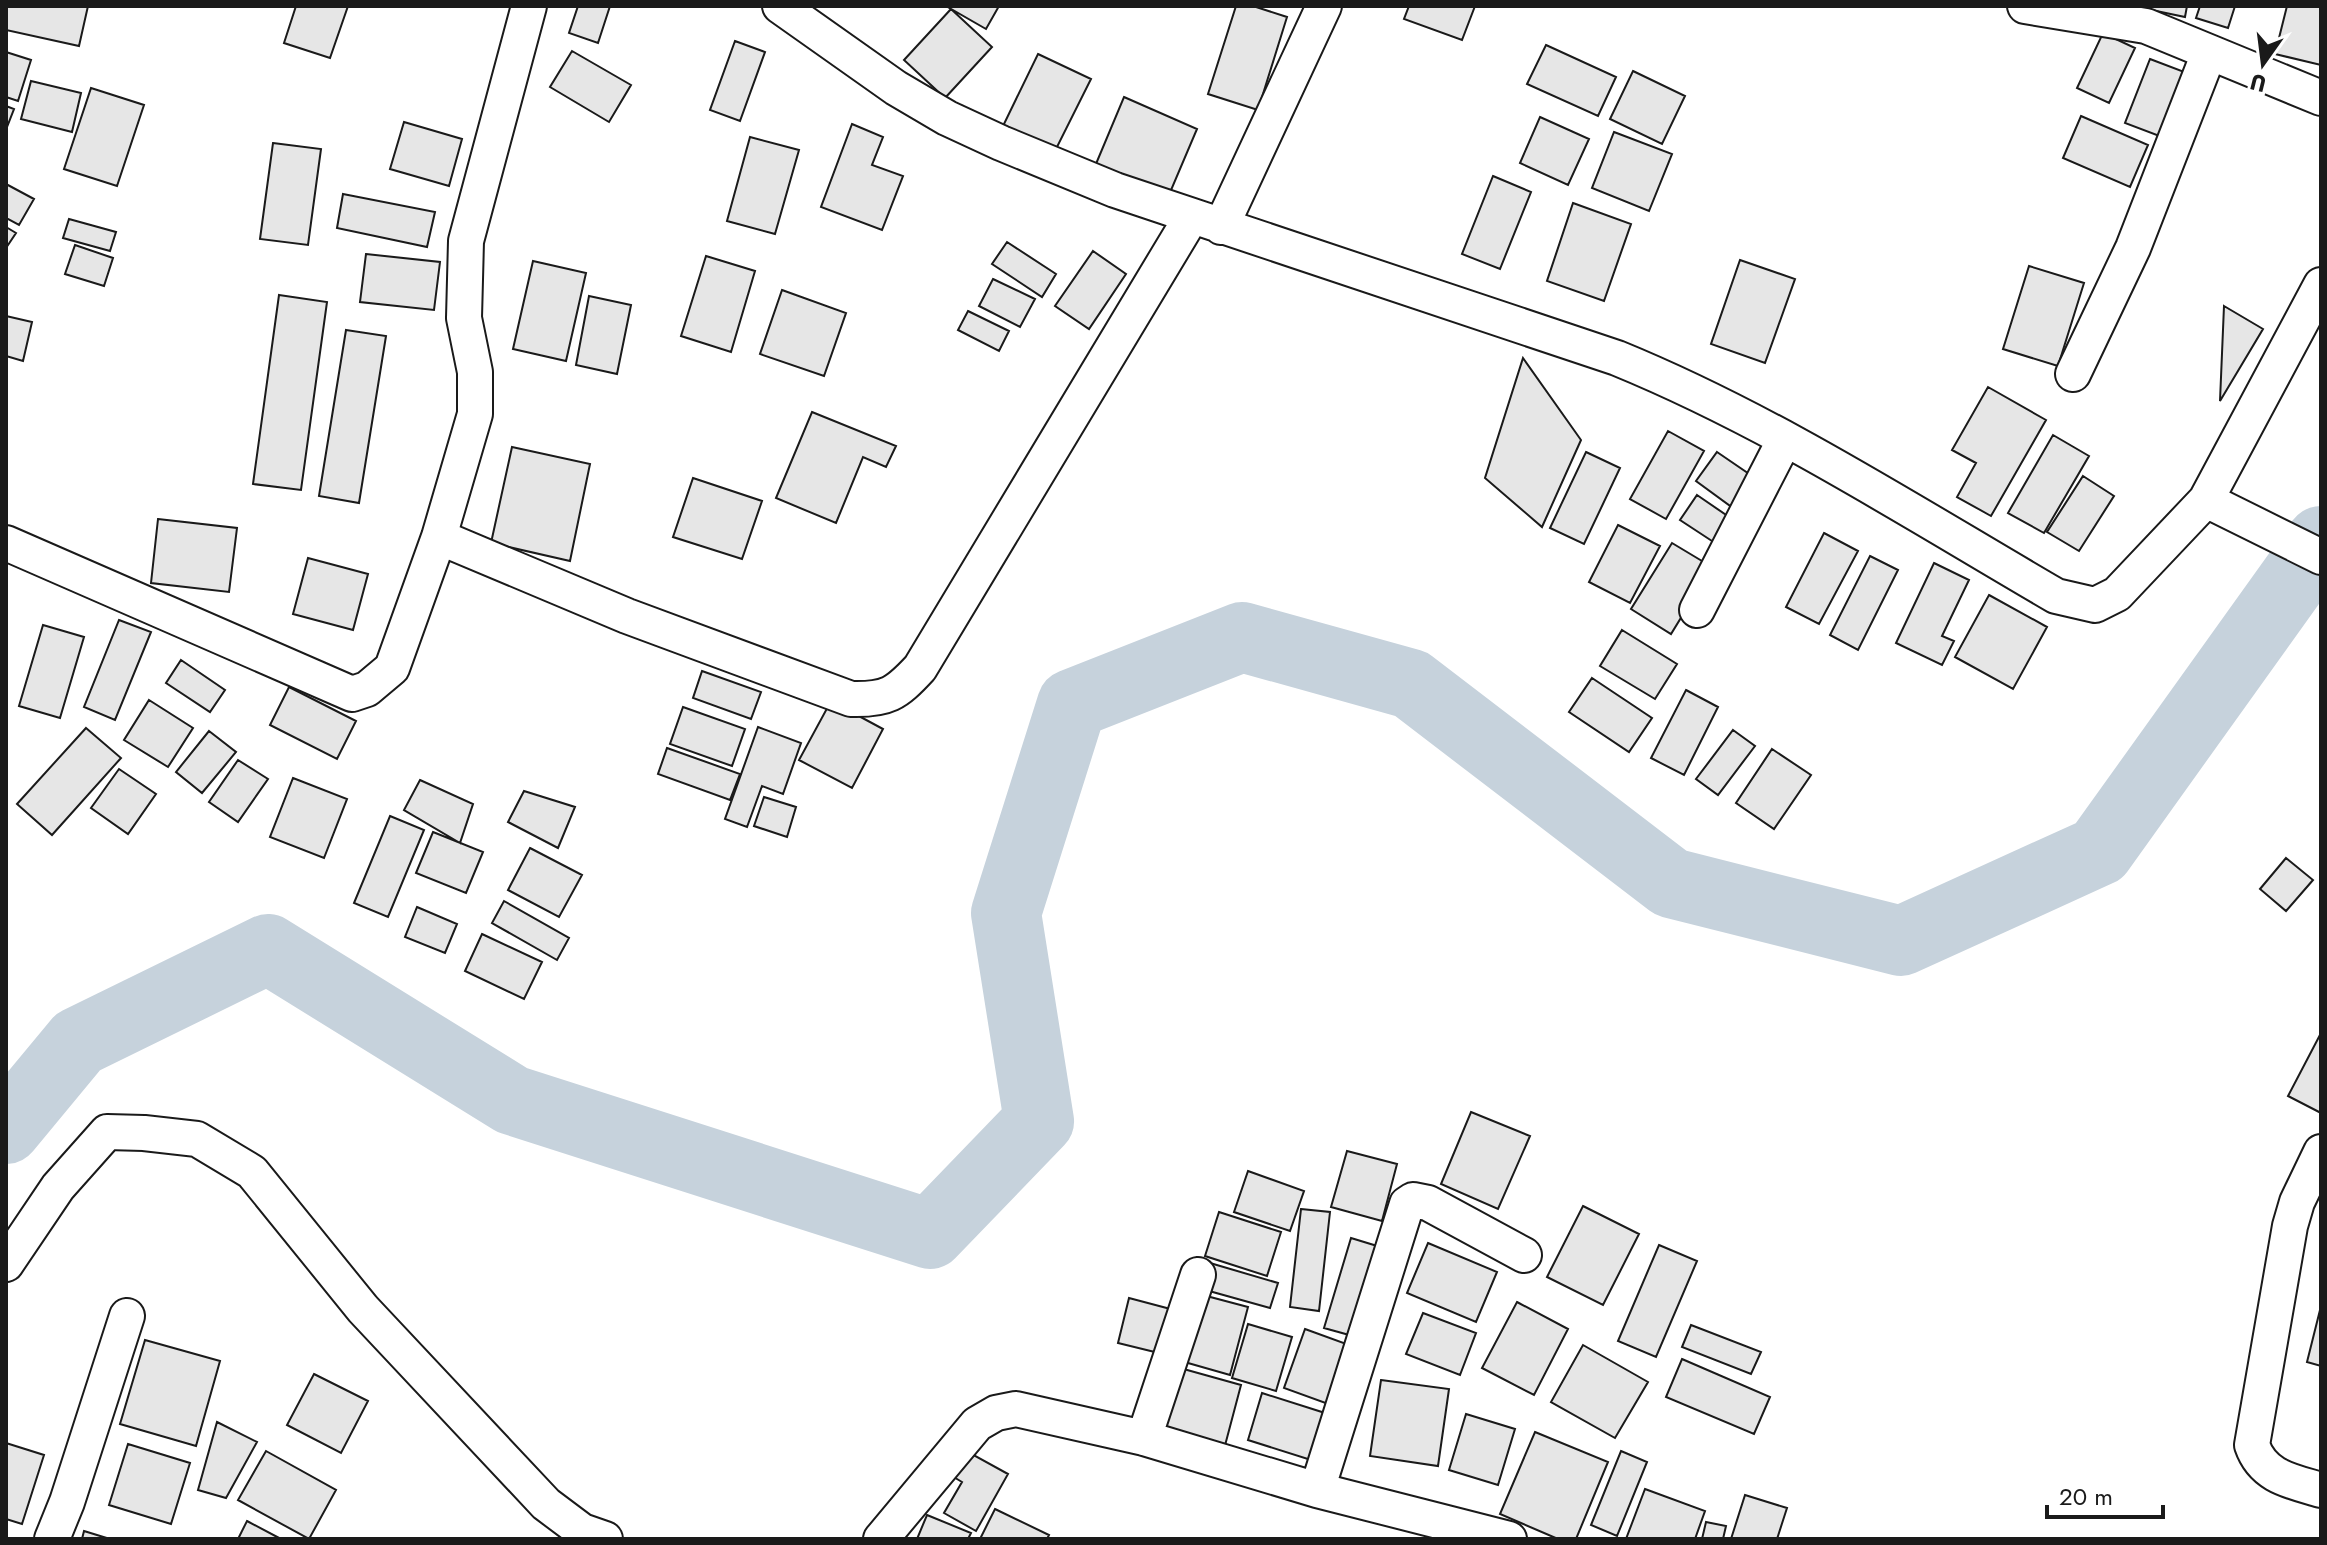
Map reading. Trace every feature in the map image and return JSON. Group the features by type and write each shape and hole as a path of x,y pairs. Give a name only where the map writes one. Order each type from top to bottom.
{"street":[{"path":"6,543 352,694 367,689 392,668 439,537 475,414 475,372 464,318 466,241 529,6"},
{"path":"780,6 896,88 947,118 1115,190 1617,358 1670,380 1785,439 2056,596 2095,605 2117,594 2206,500 2321,285"},
{"path":"439,537 627,616 851,699 874,700 893,694 920,668 1207,222 1324,6"},
{"path":"2025,6 2146,26 2321,98"},
{"path":"2073,374 2133,248 2209,53"},
{"path":"1697,610 1785,439"},
{"path":"2206,500 2321,557"},
{"path":"6,1264 58,1187 107,1132 197,1139 252,1172 363,1309 546,1504 582,1531 605,1539"},
{"path":"2321,1152 2297,1202 2290,1226 2252,1445 2257,1460 2272,1473 2321,1490"},
{"path":"1317,1490 1407,1204 1413,1200 1428,1203 1524,1255"},
{"path":"1144,1438 1198,1275"},
{"path":"52,1539 67,1502 127,1316"},
{"path":"881,1539 977,1424 1005,1409 1029,1411 1144,1438 1317,1490 1509,1539"}],"building":[{"path":"6,6 88,6 79,46 6,30"},
{"path":"296,6 348,6 330,58 284,43"},
{"path":"578,6 610,6 598,43 569,33"},
{"path":"946,6 999,6 986,29"},
{"path":"1236,6 1253,6 1287,17 1258,110 1208,94"},
{"path":"1409,6 1475,6 1462,40 1404,19"},
{"path":"2143,6 2187,6 2185,17"},
{"path":"2200,6 2235,6 2228,28 2196,18"},
{"path":"2287,6 2321,6 2321,65 2275,54"},
{"path":"951,9 992,47 945,98 904,60"},
{"path":"2103,33 2135,48 2109,103 2077,88"},
{"path":"735,41 765,52 740,121 710,110"},
{"path":"1546,45 1616,77 1598,116 1527,84"},
{"path":"572,51 631,85 609,122 550,87"},
{"path":"6,52 31,60 18,101 6,97"},
{"path":"1038,54 1091,79 1055,151 1003,126"},
{"path":"2150,59 2187,73 2162,137 2125,123"},
{"path":"1633,71 1685,96 1662,144 1610,119"},
{"path":"31,81 81,93 72,132 21,119"},
{"path":"91,88 144,105 117,186 64,169"},
{"path":"1124,97 1197,129 1166,202 1093,171"},
{"path":"6,106 14,109 7,127 6,127"},
{"path":"2081,116 2148,145 2130,187 2063,158"},
{"path":"1540,117 1589,139 1568,185 1520,163"},
{"path":"404,122 462,139 449,186 390,169"},
{"path":"852,124 883,137 872,165 903,176 882,230 821,207"},
{"path":"1614,132 1672,154 1649,211 1592,188"},
{"path":"750,137 799,150 775,234 727,221"},
{"path":"273,143 321,149 308,245 260,239"},
{"path":"1493,176 1531,192 1500,269 1462,254"},
{"path":"6,184 34,199 19,225 6,218"},
{"path":"343,194 435,212 427,247 337,228"},
{"path":"1573,203 1631,224 1604,301 1547,281"},
{"path":"69,219 116,232 110,251 63,238"},
{"path":"6,227 16,233 6,248"},
{"path":"1007,242 1056,274 1042,297 992,264"},
{"path":"75,245 113,258 104,286 65,274"},
{"path":"1093,251 1126,274 1089,329 1055,306"},
{"path":"366,254 440,262 434,310 360,302"},
{"path":"706,256 755,271 731,352 681,336"},
{"path":"1740,260 1795,279 1765,363 1711,344"},
{"path":"533,261 586,273 566,361 513,349"},
{"path":"2029,266 2084,283 2058,366 2003,349"},
{"path":"993,279 1035,299 1020,327 979,306"},
{"path":"782,290 846,313 824,376 760,354"},
{"path":"279,295 327,302 301,490 253,484"},
{"path":"589,296 631,305 617,374 576,365"},
{"path":"2224,306 2263,329 2220,401"},
{"path":"968,311 1009,331 999,351 958,330"},
{"path":"6,316 32,322 23,361 6,356"},
{"path":"346,330 386,336 359,503 319,496"},
{"path":"1523,358 1581,440 1542,527 1485,478"},
{"path":"1988,387 2046,420 1991,516 1957,497 1976,463 1952,450"},
{"path":"812,412 896,446 886,467 863,457 836,523 776,498"},
{"path":"1668,431 1704,451 1666,519 1630,499"},
{"path":"2053,435 2089,456 2044,533 2008,513"},
{"path":"512,447 590,464 570,561 491,543"},
{"path":"1586,452 1620,468 1584,544 1550,528"},
{"path":"1717,452 1755,478 1733,508 1696,481"},
{"path":"2083,476 2114,496 2079,551 2047,532"},
{"path":"693,478 762,501 742,559 673,537"},
{"path":"1697,495 1732,519 1715,543 1680,520"},
{"path":"158,519 237,528 229,592 151,583"},
{"path":"1618,525 1660,546 1630,603 1589,582"},
{"path":"1824,533 1858,551 1819,624 1786,607"},
{"path":"1672,543 1712,567 1671,634 1631,609"},
{"path":"1870,556 1898,570 1858,650 1830,635"},
{"path":"308,558 368,574 353,630 293,614"},
{"path":"1934,563 1969,580 1942,636 1954,641 1942,665 1896,643"},
{"path":"1989,595 2047,627 2013,689 1955,657"},
{"path":"119,620 151,632 115,720 84,707"},
{"path":"43,625 84,637 60,718 19,706"},
{"path":"1622,630 1677,664 1655,699 1600,666"},
{"path":"181,660 225,690 210,712 166,683"},
{"path":"702,671 761,692 751,719 693,698"},
{"path":"1592,678 1652,718 1629,752 1569,712"},
{"path":"289,687 356,721 337,759 270,725"},
{"path":"1686,690 1718,707 1684,775 1651,758"},
{"path":"149,700 193,728 168,767 124,740"},
{"path":"831,701 883,729 852,788 799,760"},
{"path":"683,707 745,729 732,766 670,744"},
{"path":"758,727 801,743 783,794 762,786 747,827 725,819"},
{"path":"86,728 121,758 52,835 17,804"},
{"path":"1733,730 1755,746 1718,795 1696,779"},
{"path":"209,731 236,752 202,793 176,772"},
{"path":"667,748 740,774 730,800 658,774"},
{"path":"1772,749 1811,775 1774,829 1736,803"},
{"path":"238,760 268,779 238,822 209,802"},
{"path":"119,769 156,794 128,834 91,808"},
{"path":"293,778 347,799 324,858 270,837"},
{"path":"420,780 473,804 460,843 404,810"},
{"path":"524,791 575,807 558,848 508,822"},
{"path":"764,797 796,807 787,837 754,826"},
{"path":"390,816 424,830 388,917 354,903"},
{"path":"433,832 483,852 466,893 416,873"},
{"path":"530,848 582,875 559,917 508,890"},
{"path":"2286,858 2313,880 2286,911 2260,889"},
{"path":"504,901 569,938 557,960 492,923"},
{"path":"417,907 457,924 445,953 405,937"},
{"path":"482,934 542,962 524,999 465,971"},
{"path":"2321,1033 2321,1113 2288,1096"},
{"path":"1471,1112 1530,1136 1498,1209 1441,1184"},
{"path":"1347,1151 1397,1164 1382,1221 1331,1207"},
{"path":"1248,1171 1304,1191 1290,1231 1234,1212"},
{"path":"1583,1206 1639,1234 1603,1305 1547,1277"},
{"path":"1301,1209 1330,1212 1319,1311 1290,1307"},
{"path":"1219,1212 1281,1232 1267,1276 1205,1256"},
{"path":"1351,1238 1387,1249 1360,1338 1324,1328"},
{"path":"1428,1243 1497,1272 1476,1322 1407,1293"},
{"path":"1659,1245 1697,1261 1656,1357 1618,1341"},
{"path":"1210,1263 1278,1283 1270,1308 1202,1289"},
{"path":"1199,1294 1248,1307 1230,1375 1181,1361"},
{"path":"1129,1298 1178,1311 1167,1355 1118,1343"},
{"path":"1517,1302 1568,1329 1534,1395 1482,1368"},
{"path":"2321,1306 2321,1366 2307,1362"},
{"path":"1423,1313 1476,1333 1460,1375 1406,1354"},
{"path":"1248,1324 1292,1337 1276,1391 1232,1378"},
{"path":"1691,1325 1761,1352 1751,1374 1682,1347"},
{"path":"1305,1329 1352,1346 1331,1405 1284,1388"},
{"path":"145,1340 220,1361 196,1446 120,1424"},
{"path":"1583,1345 1648,1382 1615,1438 1551,1402"},
{"path":"1682,1359 1770,1397 1754,1434 1666,1397"},
{"path":"1180,1368 1241,1385 1223,1453 1161,1436"},
{"path":"314,1374 368,1401 341,1453 287,1425"},
{"path":"1381,1380 1449,1389 1438,1466 1370,1456"},
{"path":"1262,1393 1325,1413 1311,1460 1248,1440"},
{"path":"1466,1414 1515,1429 1498,1485 1449,1470"},
{"path":"217,1422 257,1442 226,1498 198,1490"},
{"path":"1535,1432 1608,1462 1576,1539 1558,1539 1500,1514"},
{"path":"6,1443 44,1455 22,1524 6,1519"},
{"path":"128,1444 190,1463 171,1524 109,1505"},
{"path":"961,1448 1008,1474 976,1531 944,1513 962,1482 947,1473"},
{"path":"266,1451 336,1490 309,1539 238,1500"},
{"path":"1621,1451 1647,1462 1617,1536 1591,1525"},
{"path":"1645,1489 1705,1511 1695,1539 1626,1539"},
{"path":"1745,1495 1787,1508 1777,1539 1731,1539"},
{"path":"995,1509 1049,1535 1047,1539 980,1539"},
{"path":"927,1515 971,1533 968,1539 917,1539"},
{"path":"247,1521 281,1539 238,1539"},
{"path":"1706,1522 1726,1526 1723,1539 1702,1539"},
{"path":"84,1531 110,1539 82,1539"}],"waterway":[{"path":"6,1129 78,1042 268,949 512,1100 930,1234 1039,1121 1006,913 1072,704 1242,637 1411,684 1671,883 1901,941 2099,851 2321,541"}]}
